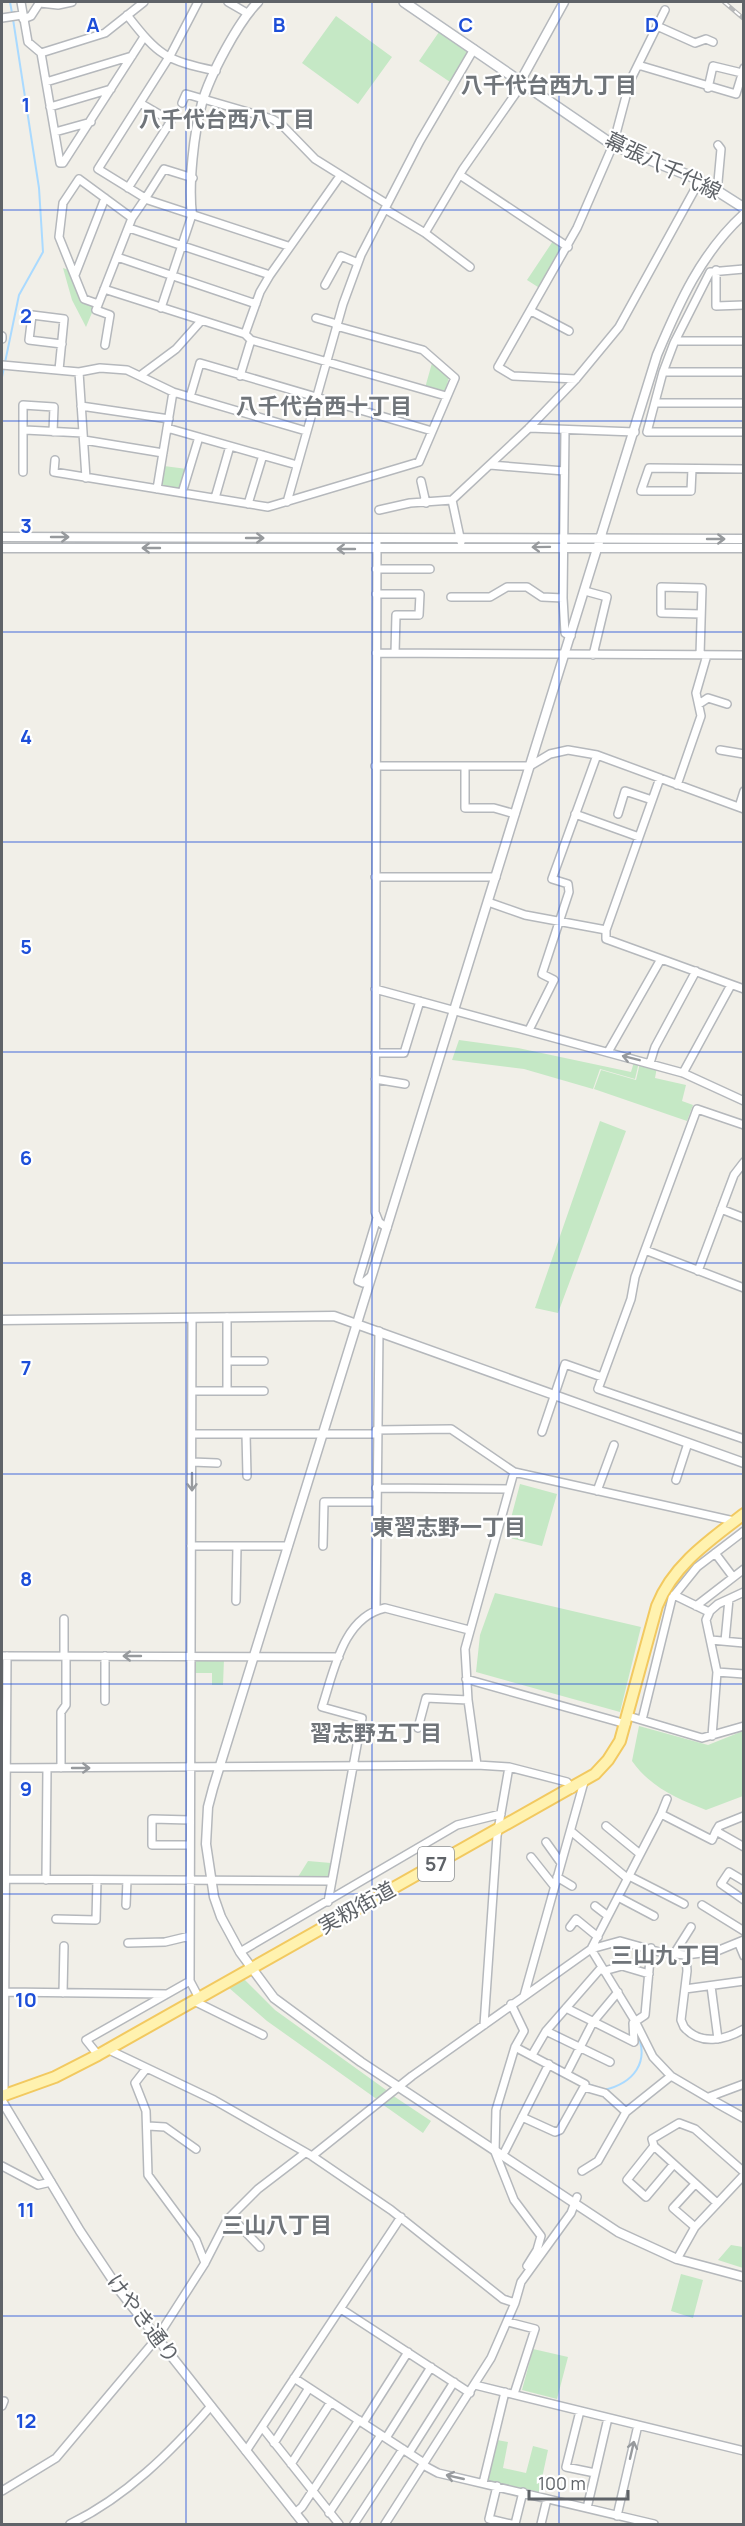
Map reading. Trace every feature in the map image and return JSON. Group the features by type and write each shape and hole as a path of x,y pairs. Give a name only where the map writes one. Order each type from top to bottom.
{"main road":[{"name":"幕張八千代線","path":"409,3 613,144 700,180 744,208"},
{"name":"実籾街道","path":"2,2098 55,2077 103,2052 572,1789 602,1768 614,1753 627,1720 657,1606 666,1588 682,1565 744,1514"}],"street":[{"path":"14,17 21,2"},
{"path":"14,17 31,16 40,2 58,5 72,2"},
{"path":"198,2 169,57 98,169 145,199 288,246"},
{"path":"228,2 247,13"},
{"path":"161,308 192,215 198,117 203,100 247,13 258,2"},
{"path":"425,233 460,175 522,82 564,2"},
{"path":"41,53 105,33 140,3"},
{"path":"576,379 513,376 498,367 568,247 613,144 630,81 665,10"},
{"path":"128,15 154,48 178,63 216,72"},
{"path":"14,17 28,42 41,53 60,163 63,163 91,122 144,37"},
{"path":"657,26 695,43 706,39 713,42"},
{"path":"287,501 336,325 358,263 386,207 474,49"},
{"path":"46,82 133,56"},
{"path":"638,65 708,88 736,94 743,71 713,66 708,88"},
{"path":"50,106 111,89"},
{"path":"182,103 186,94 253,112 281,124 315,159 425,233 470,267"},
{"path":"128,188 171,121 140,103"},
{"path":"55,132 91,122"},
{"path":"714,188 718,182 721,149 718,145"},
{"path":"105,345 110,315 96,310 132,218 164,169 193,178"},
{"path":"460,175 568,247"},
{"path":"245,334 270,275 288,246 340,176"},
{"path":"98,304 84,299 59,237 66,195 80,178 132,218"},
{"path":"379,510 410,503 452,500 529,428 576,379 619,327 700,180"},
{"path":"75,275 105,198"},
{"path":"744,214 708,253 688,286 657,355 324,1435 219,1767 206,1828 209,1880 221,1917 250,1968 267,1991 281,2004 398,2087 495,2152 575,2200 618,2232 677,2259 744,2277"},
{"path":"129,228 270,275"},
{"path":"325,285 341,256 358,263"},
{"path":"117,257 256,304"},
{"path":"744,269 710,272 675,341 663,372 647,432 744,432"},
{"path":"716,270 716,306 744,305"},
{"path":"104,289 245,334 251,340 446,396"},
{"path":"531,311 569,331"},
{"path":"59,370 62,344 64,319 32,315 29,340 62,344"},
{"path":"55,460 54,472 268,507 419,462 454,378 423,351 316,318"},
{"path":"141,375 176,349 201,321"},
{"path":"240,376 251,340"},
{"path":"675,341 744,340"},
{"path":"190,397 200,363 432,431"},
{"path":"4,365 79,372 112,368 141,375 173,392 306,431"},
{"path":"79,372 86,478"},
{"path":"663,372 744,372"},
{"path":"157,489 173,392"},
{"path":"656,403 744,403"},
{"path":"23,472 25,430 22,428 23,405 54,407 53,432"},
{"path":"81,406 169,419"},
{"path":"167,428 297,465"},
{"path":"529,428 635,432"},
{"path":"25,430 83,436 163,453"},
{"path":"565,430 563,598 565,633 571,636"},
{"path":"182,493 199,437"},
{"path":"215,498 230,446"},
{"path":"248,504 262,455"},
{"path":"490,465 564,471"},
{"path":"692,469 691,491 641,491 649,468 744,469"},
{"path":"420,481 426,503"},
{"path":"452,500 461,538 461,548"},
{"path":"2,537 461,538 563,542 744,539"},
{"path":"372,1276 363,1283 358,1281 377,1218 376,538"},
{"path":"2,548 376,549 461,548 563,542"},
{"path":"601,542 744,548"},
{"path":"376,569 430,569"},
{"path":"451,597 490,597 507,587 527,587 543,597 563,598"},
{"path":"677,784 701,717 696,693 703,655 702,588 661,587 661,613 701,614"},
{"path":"585,591 607,597 593,655"},
{"path":"376,594 420,594 419,615 396,615 395,653"},
{"path":"376,653 744,655"},
{"path":"699,704 708,698 727,704"},
{"path":"375,766 530,766 550,754 568,750 597,755 741,808 744,791"},
{"path":"720,750 744,754"},
{"path":"528,1030 554,980 542,974 554,942 557,922 569,892 568,884 552,879 597,755"},
{"path":"465,766 465,808 494,808 515,814"},
{"path":"660,778 606,930 606,939 744,989"},
{"path":"618,814 625,791 652,800"},
{"path":"575,814 639,837"},
{"path":"375,877 496,878"},
{"path":"488,902 525,915 606,930"},
{"path":"608,1052 661,959"},
{"path":"650,1063 655,1047 696,971"},
{"path":"683,1073 731,985"},
{"path":"375,989 683,1073 744,1101"},
{"path":"375,1053 404,1053 420,1001"},
{"path":"375,1079 405,1084"},
{"path":"744,1125 697,1109 634,1276 631,1299 598,1389 744,1439"},
{"path":"698,1271 734,1175 744,1162"},
{"path":"721,1209 744,1218"},
{"path":"377,1218 387,1228"},
{"path":"645,1250 744,1288"},
{"path":"2,1320 326,1315 358,1323 744,1463"},
{"path":"227,1317 227,1391"},
{"path":"192,1318 190,1981 196,1999 263,2035"},
{"path":"376,1610 376,1432 379,1331"},
{"path":"228,1361 264,1361"},
{"path":"542,1432 565,1364 602,1377"},
{"path":"192,1391 264,1391"},
{"path":"192,1434 324,1435 451,1429 514,1472 734,1521"},
{"path":"246,1434 247,1476"},
{"path":"676,1480 688,1443"},
{"path":"597,1491 614,1445"},
{"path":"192,1462 217,1463"},
{"path":"477,1765 468,1700 465,1649 514,1472"},
{"path":"376,1488 509,1489"},
{"path":"323,1546 324,1502 376,1502"},
{"path":"642,1719 650,1678 674,1595 697,1567 744,1531"},
{"path":"191,1546 288,1546"},
{"path":"236,1601 237,1546"},
{"path":"715,1553 733,1577"},
{"path":"696,1606 744,1569"},
{"path":"712,1736 717,1672 706,1620 709,1612 744,1592"},
{"path":"674,1595 709,1612"},
{"path":"725,1641 729,1599"},
{"path":"328,1902 330,1881 362,1718 322,1707 339,1657 353,1626 376,1610 385,1608 469,1630"},
{"path":"61,1768 61,1712 66,1706 64,1619"},
{"path":"711,1640 744,1643"},
{"path":"2,2098 5,1992 4,1656 339,1657"},
{"path":"105,1656 105,1701"},
{"path":"717,1672 744,1674"},
{"path":"466,1679 627,1720 642,1719 702,1738 744,1726"},
{"path":"418,1728 426,1698 468,1700"},
{"path":"4,1768 477,1765 510,1767 567,1782 572,1789"},
{"path":"484,2025 498,1830 510,1767"},
{"path":"46,1880 47,1768"},
{"path":"524,1995 554,1886 572,1832 584,1782"},
{"path":"591,1949 667,1799"},
{"path":"240,1952 458,1825 501,1814"},
{"path":"661,1814 712,1840 718,1826 744,1816"},
{"path":"190,1820 152,1819 152,1845 190,1845"},
{"path":"606,1826 640,1854"},
{"path":"716,1831 744,1847"},
{"path":"572,1832 628,1877 684,1904"},
{"path":"546,1842 561,1863"},
{"path":"531,1857 554,1886"},
{"path":"744,1881 729,1872 721,1884 744,1900"},
{"path":"557,1877 572,1886"},
{"path":"4,1880 330,1881"},
{"path":"56,1919 96,1920 97,1880"},
{"path":"126,1905 127,1880"},
{"path":"618,1897 654,1916"},
{"path":"702,1905 744,1931"},
{"path":"596,1906 608,1916"},
{"path":"570,1927 576,1919 598,1937"},
{"path":"674,1954 691,1927"},
{"path":"128,1943 165,1942 190,1936"},
{"path":"2,2491 56,2458 157,2338 205,2263 231,2217 258,2189 308,2155 511,2004 591,1949 620,1941 686,1955 717,1951 741,1942 744,1956"},
{"path":"63,1993 64,1946"},
{"path":"566,2008 634,2042 632,2026 635,2021 645,2016 651,1948"},
{"path":"591,1949 635,2021 653,2057 671,2076 744,2118"},
{"path":"686,1955 681,2020 684,2027 693,2035 718,2039 731,2036 744,2029"},
{"path":"532,2055 546,2031 602,1969 622,1966 649,1974"},
{"path":"190,1981 86,2040 103,2052 146,2068 214,2100 308,2155 401,2217 503,2299 515,2303"},
{"path":"685,1989 743,1982 744,1990"},
{"path":"711,1986 718,2039"},
{"path":"5,1992 167,1994"},
{"path":"567,2073 593,2022 618,1992"},
{"path":"385,2524 475,2385 508,2322 541,2236 514,2200 495,2152 496,2110 515,2047 524,2031 511,2004"},
{"path":"546,2031 610,2062"},
{"path":"515,2047 585,2084 560,2130 555,2132 522,2117"},
{"path":"505,2151 549,2064"},
{"path":"146,2068 135,2083 146,2111 148,2175 196,2240 205,2263"},
{"path":"582,2171 598,2162 626,2112 671,2076"},
{"path":"709,2097 744,2084"},
{"path":"584,2087 605,2093 626,2112"},
{"name":"けやき通り","path":"2,2098 107,2272 304,2524"},
{"path":"677,2259 695,2227 717,2204 744,2174 695,2129 679,2123 652,2139 654,2146 673,2165 717,2204"},
{"path":"148,2126 165,2127 196,2149"},
{"path":"654,2146 627,2180 646,2197 673,2165"},
{"path":"2,2166 37,2185 51,2182"},
{"path":"695,2184 673,2208 695,2227"},
{"path":"525,2276 571,2213 575,2200"},
{"path":"231,2217 260,2247"},
{"path":"246,2451 401,2217"},
{"path":"341,2309 470,2393"},
{"path":"508,2322 536,2329 514,2394"},
{"path":"296,2513 408,2352"},
{"path":"329,2513 431,2367"},
{"path":"294,2378 438,2473 654,2524"},
{"path":"354,2524 454,2382"},
{"path":"475,2385 744,2451"},
{"path":"274,2443 309,2388"},
{"path":"483,2483 505,2392"},
{"path":"291,2464 331,2402"},
{"path":"70,2524 87,2515 150,2471 211,2406"},
{"path":"580,2411 566,2467 595,2474"},
{"path":"587,2508 608,2418"},
{"path":"616,2516 638,2425"},
{"path":"262,2427 339,2524"},
{"path":"497,2486 489,2519 513,2524 523,2492"},
{"path":"541,2524 547,2499"}],"green space":[{"path":"336,16 392,57 358,104 302,63"},
{"path":"439,32 468,52 450,82 419,61"},
{"path":"553,241 563,251 541,289 527,280"},
{"path":"63,268 72,271 82,300 94,308 86,327 72,300"},
{"path":"432,363 449,377 445,392 425,388"},
{"path":"164,466 187,469 179,489 161,485"},
{"path":"459,1040 518,1048 631,1072 634,1062 639,1062 635,1079 600,1069 593,1089 524,1069 452,1060"},
{"path":"640,1063 657,1067 655,1078 686,1085 682,1101 693,1105 687,1121 594,1089 601,1070 636,1080"},
{"path":"600,1121 626,1131 558,1313 535,1308"},
{"path":"520,1484 557,1494 542,1546 506,1537"},
{"path":"495,1593 641,1627 620,1712 476,1672 480,1635"},
{"path":"196,1659 224,1659 223,1685 212,1685 212,1673 195,1673"},
{"path":"639,1726 708,1745 743,1731 743,1796 706,1810 675,1797 656,1785 632,1761"},
{"path":"308,1861 331,1863 329,1876 298,1877"},
{"path":"244,1979 275,2010 389,2092 378,2100 267,2021 228,1987"},
{"path":"392,2095 431,2121 423,2133 382,2104"},
{"path":"731,2245 743,2247 743,2268 718,2260"},
{"path":"681,2274 703,2280 693,2318 671,2311"},
{"path":"533,2349 568,2357 557,2399 522,2390"},
{"path":"497,2440 508,2442 503,2468 526,2473 533,2446 548,2450 539,2492 488,2481"}],"waterway":[{"path":"10,2 12,13"},
{"path":"2,377 19,295 43,252 39,188 13,19"},
{"path":"2,432 2,480"},
{"path":"604,2090 624,2082 637,2070 642,2053 637,2033"},
{"path":"588,2084 596,2087"}],"railway":[{"path":"724,2 744,19"}],"district":[{"name":"八千代台西九丁目","path":"549,85"},
{"name":"八千代台西八丁目","path":"227,119"},
{"name":"八千代台西十丁目","path":"324,406"},
{"name":"東習志野一丁目","path":"449,1527"},
{"name":"習志野五丁目","path":"376,1733"},
{"name":"三山九丁目","path":"666,1955"},
{"name":"三山八丁目","path":"277,2225"}]}
